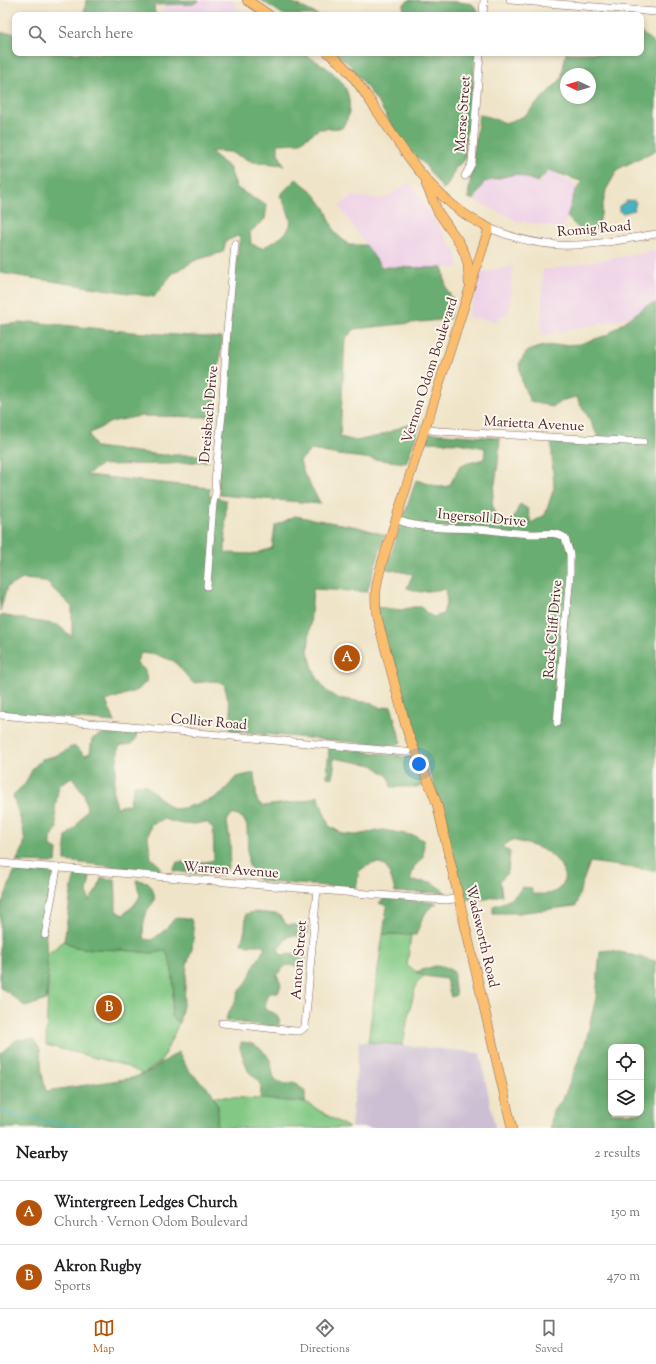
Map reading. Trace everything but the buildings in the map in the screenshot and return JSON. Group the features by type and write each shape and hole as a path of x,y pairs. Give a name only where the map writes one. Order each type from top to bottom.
{"main road":[{"path":"251,2 265,12"},
{"path":"331,56 344,67 362,89 422,176 447,201 466,216 489,228"},
{"path":"422,176 438,212 459,242 465,254 468,265 470,288"},
{"name":"Vernon Odom Boulevard","path":"416,753 408,733 395,689 377,617 375,602 377,582 424,429 489,228"},
{"name":"Wadsworth Road","path":"416,753 432,788 437,804 460,898 512,1128"}],"street":[{"path":"483,12 484,0"},
{"path":"510,0 656,12"},
{"name":"Morse Street","path":"465,176 472,163 480,56"},
{"name":"Romig Road","path":"489,228 523,240 558,245 586,244 656,234"},
{"name":"Dreisbach Drive","path":"207,586 213,502 216,492 215,481 222,415 229,300 235,244"},
{"name":"Marietta Avenue","path":"424,429 643,442"},
{"name":"Ingersoll Drive","path":"396,519 406,523 443,528 531,534 555,534 565,538"},
{"name":"Rock Cliff Drive","path":"557,723 570,574 570,554 565,538"},
{"name":"Collier Road","path":"0,715 416,753"},
{"name":"Warren Avenue","path":"0,863 426,899 448,900 460,898"},
{"path":"45,935 57,868"},
{"name":"Anton Street","path":"222,1023 295,1031 305,1028 317,889"}],"shaded area":[{"path":"167,0 232,0 242,12 161,12"},
{"path":"549,170 577,185 563,228 517,221 474,200 484,182 515,174 540,182"},
{"path":"410,182 457,254 459,268 381,267 339,206 353,196 384,199"},
{"path":"656,251 656,312 541,336 543,270"},
{"path":"513,266 509,311 495,321 468,317 482,272"},
{"path":"359,1041 480,1053 495,1128 351,1128"}],"green space":[{"path":"86,0 199,0 193,4 154,5 155,12 84,12"},
{"path":"261,0 287,0 312,12 279,12"},
{"path":"409,0 458,2 472,4 478,10 478,12 404,12 403,5"},
{"path":"0,33 12,33 12,56 307,56 320,63 336,75 347,91 349,113 348,118 342,128 319,129 299,143 278,144 278,153 284,165 253,162 230,152 211,151 229,167 237,188 267,205 265,219 250,232 251,244 262,248 286,233 289,228 290,218 280,195 296,179 312,191 325,208 335,233 349,245 366,245 381,267 443,268 446,288 453,300 449,319 355,329 345,339 340,437 356,441 379,436 404,426 421,423 406,463 311,450 300,461 304,474 321,504 220,495 218,484 234,279 240,235 226,241 223,252 196,260 172,274 154,297 0,273"},
{"path":"644,35 656,45 656,150 618,169 606,190 598,229 578,228 567,217 575,191 583,182 549,170 538,182 515,174 484,182 474,200 468,198 479,114 506,123 524,116 560,80 560,104 596,104 596,68 563,68 565,56 644,56"},
{"path":"339,56 475,56 472,103 465,146 465,160 456,167 447,186 443,189 425,165 402,143 381,107 351,66"},
{"path":"656,303 656,871 590,862 576,906 518,913 493,913 493,906 510,900 522,887 531,888 533,894 547,894 554,892 560,888 563,883 563,871 557,860 547,852 534,846 512,840 502,847 510,852 508,872 500,881 502,895 486,899 463,899 438,797 425,760 415,747 376,607 401,610 421,607 428,614 434,617 443,614 447,600 445,589 420,592 407,588 413,574 386,569 416,480 439,487 449,486 461,465 484,459 485,448 459,443 426,442 431,433 500,438 498,464 492,502 496,522 510,525 520,504 528,509 531,523 545,515 554,488 551,440 601,445 577,397 564,400 552,407 530,401 522,383 519,364 527,351 543,346 580,344 607,335 646,306"},
{"path":"32,322 132,332 222,338 214,417 140,416 111,422 89,434 95,447 163,455 199,455 209,461 169,464 101,465 86,475 210,488 209,496 226,500 225,553 254,554 272,548 275,526 295,516 358,527 385,535 367,592 313,589 308,652 315,674 326,691 337,698 370,703 382,708 391,706 401,742 395,746 230,731 231,711 224,684 214,681 193,683 174,661 157,655 141,653 136,663 145,670 147,681 138,690 106,701 115,722 0,712 0,615 58,625 72,637 72,607 45,581 23,579 7,587 0,611 0,325"},
{"path":"130,732 136,734 137,738 131,744 119,746 113,793 117,807 129,804 135,784 146,785 172,809 183,808 213,799 224,791 236,777 254,773 257,801 263,806 304,801 318,796 329,826 343,834 356,835 383,830 416,836 424,841 423,857 414,867 410,881 431,882 447,893 395,892 388,870 380,863 375,863 359,871 356,888 268,882 256,879 248,863 247,826 243,818 232,814 227,821 230,842 229,864 222,876 173,871 177,862 200,863 214,860 213,828 206,822 185,824 175,823 164,819 151,824 148,837 151,858 161,867 158,872 65,861 66,836 75,828 87,809 84,794 72,777 59,785 55,808 57,829 51,842 51,847 57,850 56,863 16,862 23,848 24,835 13,795 25,784 33,768 42,759 55,756 71,747 76,747 85,755 90,753 92,739 99,735"},
{"path":"329,747 407,757 417,765 425,785 416,787 391,787 389,777 373,765 333,758 334,767 332,778 327,777"},
{"path":"18,868 54,871 45,918 48,982 46,1000 26,1007 0,988 0,909 14,872"},
{"path":"83,873 90,877 87,892 89,901 98,888 101,878 115,879 116,911 123,915 135,904 140,896 136,880 148,882 153,891 154,898 147,912 143,927 144,939 152,940 166,929 175,918 191,919 194,931 192,948 187,964 184,1001 179,1023 171,1016 173,975 166,951 151,953 93,949 75,947 64,941 75,875"},
{"path":"386,897 437,903 426,912 416,935 383,934 387,906 379,903"},
{"path":"253,912 278,914 287,925 300,925 305,922 307,924 308,934 289,936 278,949 281,955 295,954 306,957 306,964 297,966 286,965 277,975 281,985 278,993 271,993 267,995 265,1010 277,1015 279,1020 278,1027 226,1021 228,1013 236,1000 238,992 246,984 265,945 241,944 245,930 246,914"},
{"path":"383,934 411,935 407,966 424,976 417,982 408,1016 403,1045 368,1042"},
{"path":"64,941 75,947 93,949 151,953 166,951 173,975 171,1016 179,1023 161,1062 143,1074 123,1065 46,1045 48,982 46,955"},
{"path":"611,950 656,961 656,1128 550,1128 553,1110 563,1099 585,1044 596,998 600,951"},
{"path":"435,966 446,967 454,972 456,995 451,997 446,979 424,976 416,972"},
{"path":"33,1039 40,1049 42,1074 46,1091 132,1078 150,1071 178,1052 189,1071 211,1091 218,1106 217,1128 0,1128 0,1053 16,1040"},
{"path":"241,1042 250,1043 261,1049 270,1060 273,1076 276,1081 286,1084 295,1083 305,1091 305,1102 260,1099 261,1086 257,1079 248,1071 240,1048"},
{"path":"213,1096 305,1102 349,1128 217,1128 218,1106"}],"water":[{"path":"633,200 636,202 634,210 623,213 619,211 619,206 627,201"}],"waterway":[{"path":"0,1110 11,1115 79,1127 108,1128"}],"place":[{"name":"Wintergreen Ledges Church","path":"347,658"},
{"name":"Akron Rugby","path":"109,1008"}]}
